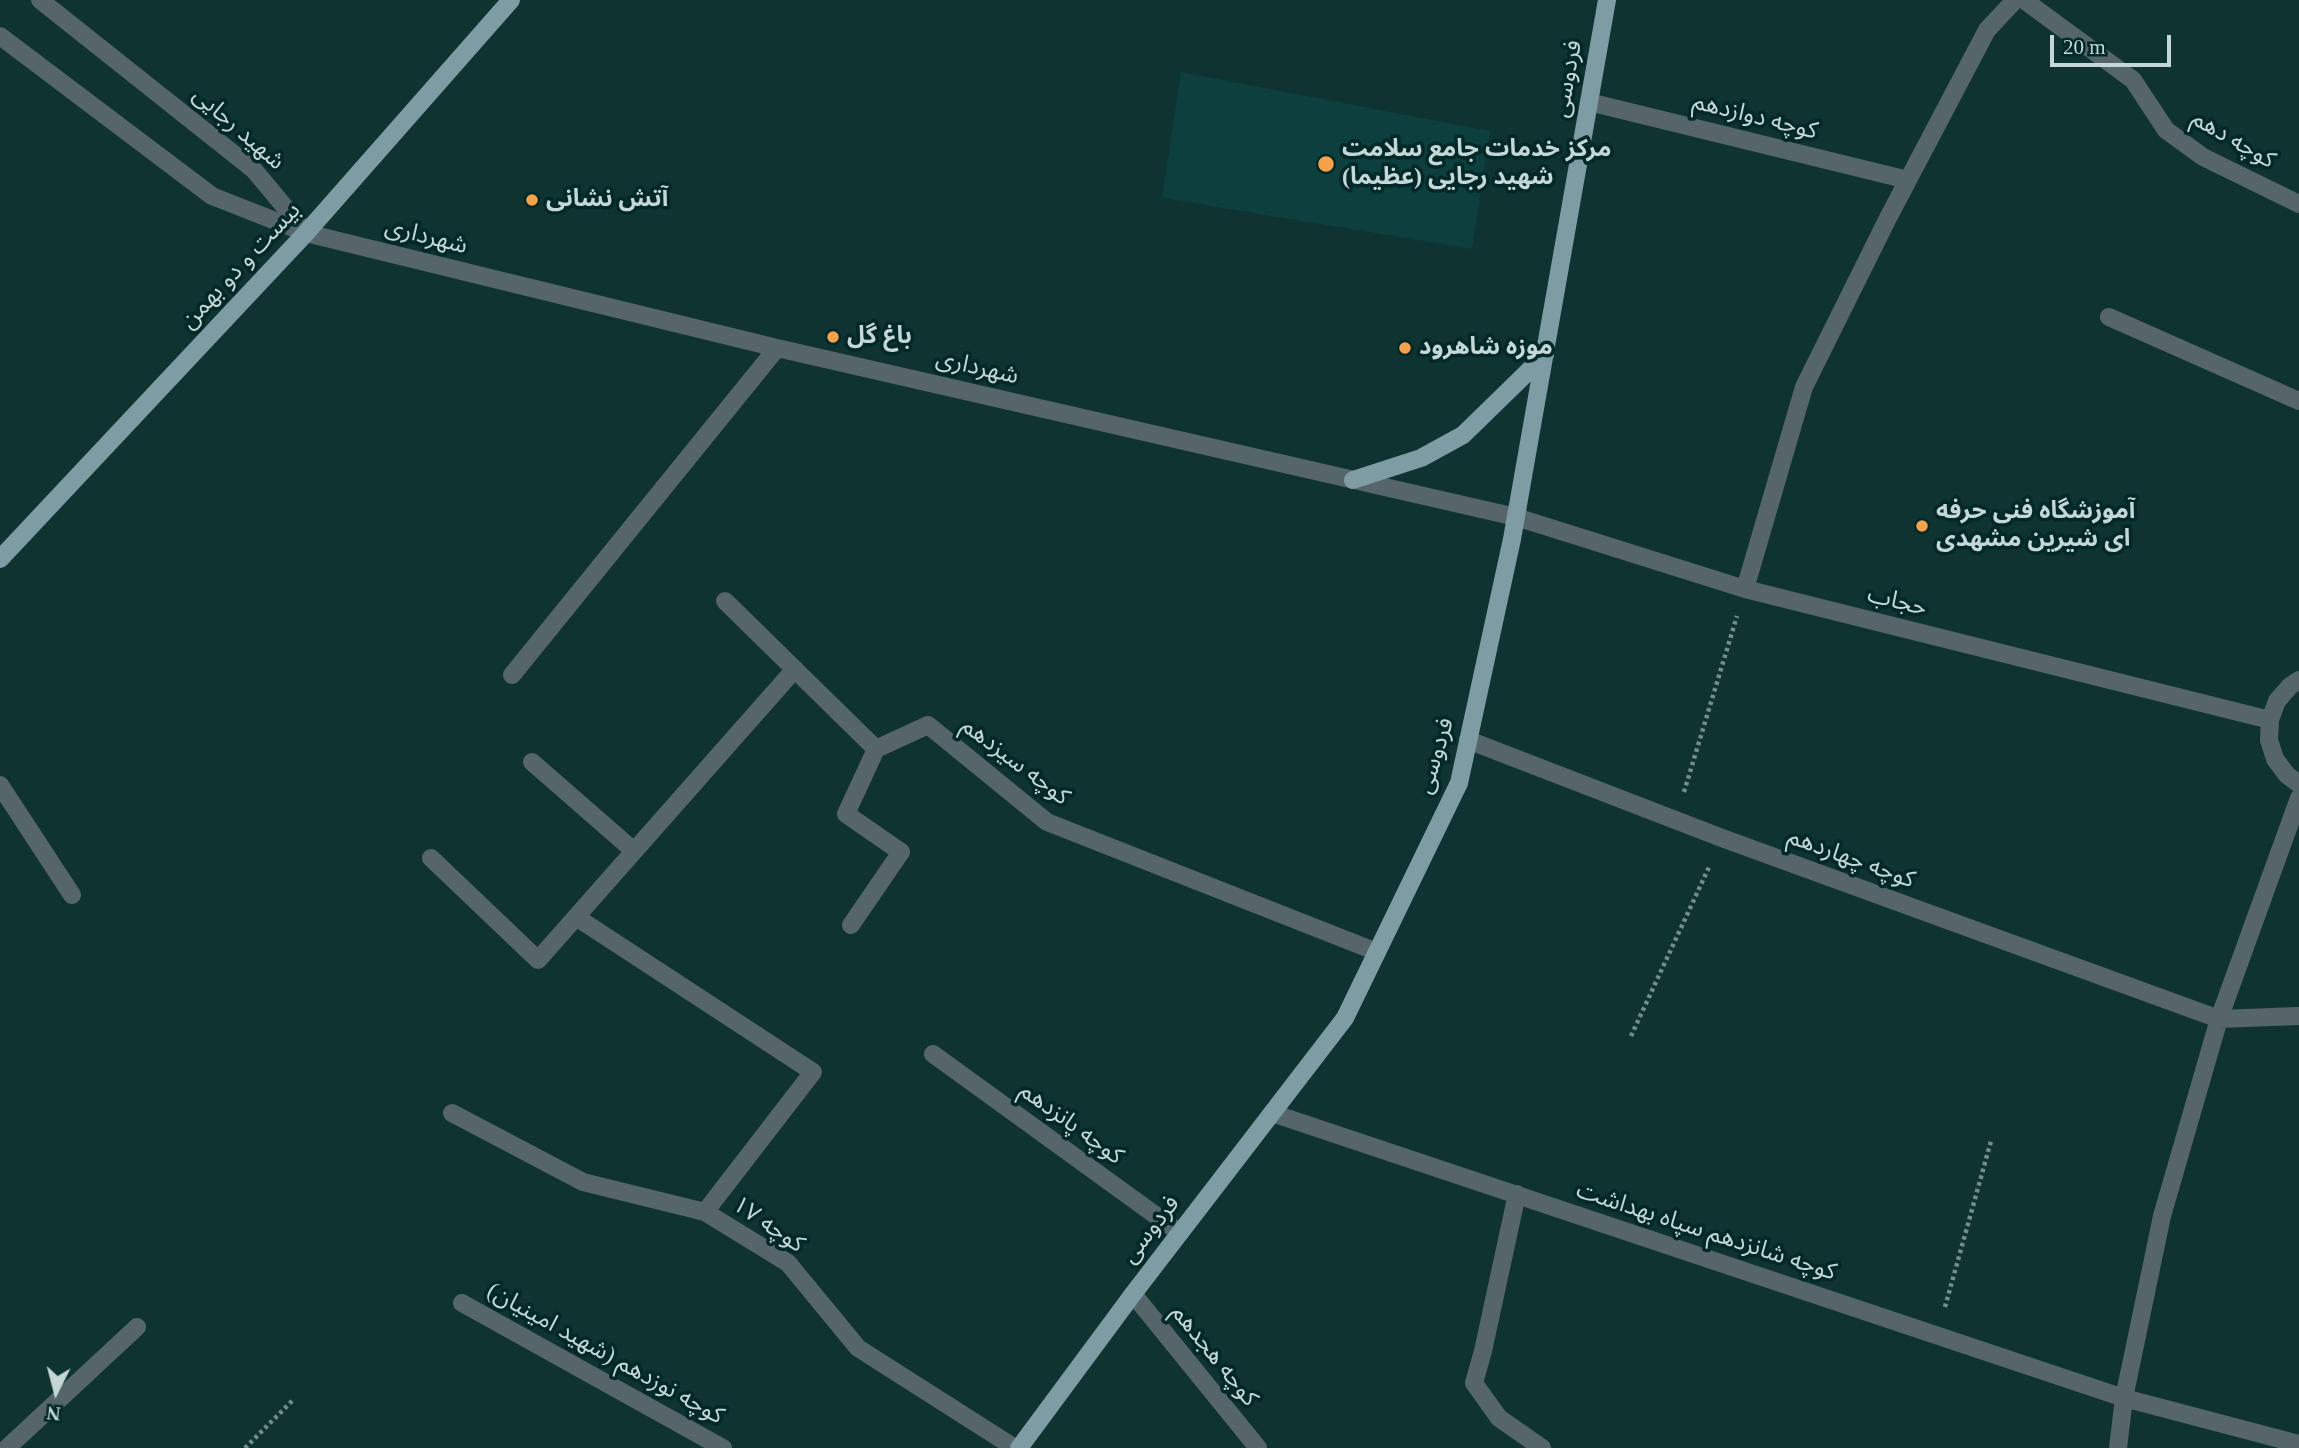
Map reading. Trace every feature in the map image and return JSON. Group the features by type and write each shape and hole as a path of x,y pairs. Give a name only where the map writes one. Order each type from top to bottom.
{"main road":[{"name":"بیست و دو بهمن","path":"0,559 306,233 510,0"},
{"name":"فردوسی","path":"1017,1448 1345,1018 1459,783 1516,517 1607,0"},
{"path":"1353,480 1422,458 1463,435 1545,355"}],"street":[{"name":"شهید رجایی","path":"40,0 254,170 306,233"},
{"path":"1745,589 1804,387 1987,30 2015,0"},
{"name":"کوچه دهم","path":"2024,0 2133,80 2166,130 2203,157 2299,204"},
{"path":"0,36 212,196 306,233"},
{"name":"کوچه دوازدهم","path":"1589,102 1908,180"},
{"name":"شهرداری","path":"306,233 776,348 1516,517"},
{"path":"2109,317 2299,401"},
{"path":"512,675 776,348"},
{"name":"حجاب","path":"1516,517 1745,589 2270,720"},
{"path":"726,601 876,749 846,814 901,852 851,925"},
{"path":"432,858 538,960 795,669"},
{"path":"2299,680 2290,685 2277,701 2270,720 2269,740 2275,759 2287,775 2299,784"},
{"name":"کوچه سیزدهم","path":"876,749 928,725 1047,822 1377,951"},
{"name":"کوچه چهاردهم","path":"1468,740 1722,838 2219,1019"},
{"path":"532,762 634,851"},
{"path":"0,785 72,895"},
{"path":"2118,1448 2124,1398 2162,1216 2219,1019 2299,798"},
{"path":"576,917 813,1073 705,1212"},
{"path":"2219,1019 2299,1016"},
{"name":"کوچه پانزدهم","path":"933,1054 1180,1233"},
{"name":"۱۷ کوچه","path":"452,1113 583,1181 705,1212 788,1263 858,1348 1017,1448"},
{"name":"کوچه شانزدهم سپاه بهداشت","path":"1272,1113 2124,1398 2299,1444"},
{"path":"1517,1194 1474,1383 1500,1418 1542,1448"},
{"name":"کوچه هجدهم","path":"1132,1294 1258,1448"},
{"name":"کوچه نوزدهم (شهید امینیان)","path":"463,1303 723,1448"},
{"path":"7,1448 136,1327"}],"path":[{"path":"1675,820 1745,589"},
{"path":"1631,1036 1722,838"},
{"path":"1937,1335 1991,1140"},
{"path":"245,1448 294,1399"}],"shaded area":[{"name":"مرکز خدمات جامع سلامت شهید رجایی (عظیما)","path":"1181,72 1490,131 1472,249 1162,198"}],"place":[{"name":"مرکز خدمات جامع سلامت شهید رجایی (عظیما)","path":"1326,164"},
{"name":"آتش نشانی","path":"532,200"},
{"name":"باغ گل","path":"833,337"},
{"name":"موزه شاهرود","path":"1405,348"},
{"name":"آموزشگاه فنی حرفه ای شیرین مشهدی","path":"1922,526"}]}
